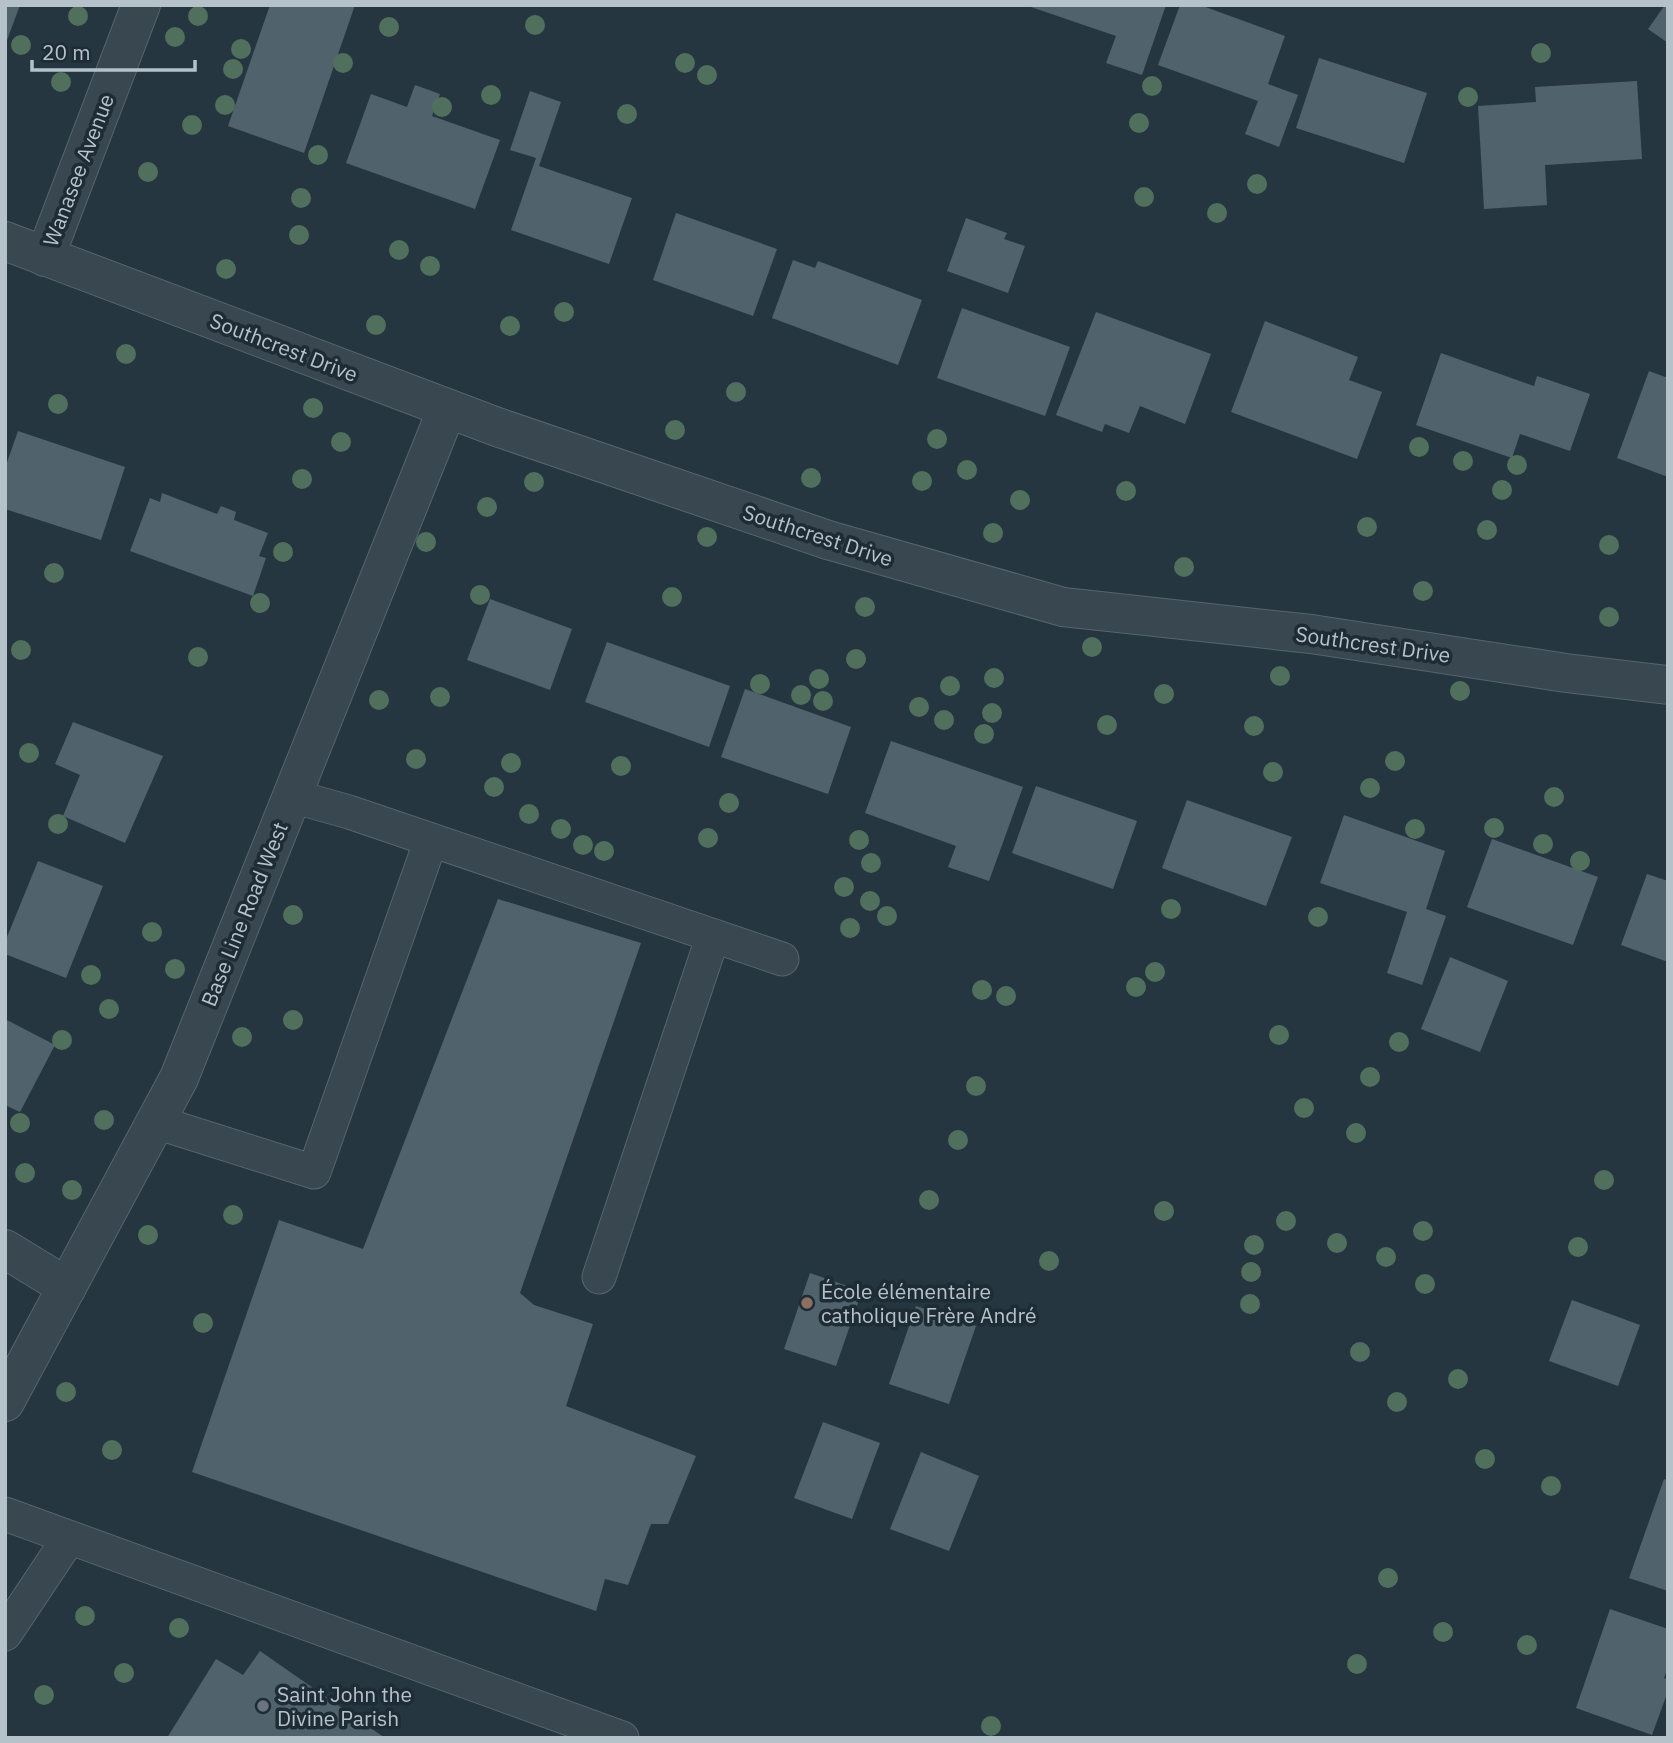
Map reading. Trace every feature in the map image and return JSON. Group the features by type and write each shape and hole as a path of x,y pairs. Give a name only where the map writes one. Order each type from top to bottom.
{"street":[{"name":"Wanasee Avenue","path":"44,257 141,5"},
{"name":"Southcrest Drive","path":"5,241 447,409 828,540 1063,607 1311,634 1566,673 1668,685"},
{"name":"Base Line Road West","path":"5,1402 179,1078 447,409"},
{"path":"5,1249 67,1287"}],"lane":[{"path":"292,796 431,839 782,959"},
{"path":"156,1122 314,1172 431,839"},
{"path":"599,1277 713,936"},
{"path":"5,1514 622,1738"},
{"path":"5,1634 69,1538"}],"building":[{"path":"5,5 20,5 6,43 5,43"},
{"path":"270,5 355,5 304,153 228,126"},
{"path":"1166,5 1142,75 1106,63 1116,36 1028,6"},
{"path":"1180,5 1200,5 1285,36 1268,84 1298,95 1279,147 1245,134 1258,101 1158,65"},
{"path":"1665,5 1668,5 1668,43 1648,29"},
{"path":"1319,58 1427,93 1404,163 1296,128"},
{"path":"1637,81 1642,159 1545,165 1547,205 1484,209 1478,106 1536,102 1535,87"},
{"path":"415,85 440,94 432,116 500,140 475,209 346,163 371,94 407,107"},
{"path":"530,91 561,102 539,166 632,198 609,264 511,230 536,158 510,150"},
{"path":"676,213 777,249 753,316 653,280"},
{"path":"966,218 1007,233 1004,239 1025,246 1008,293 947,271"},
{"path":"793,260 815,268 818,261 922,300 898,365 772,318"},
{"path":"962,308 1070,347 1045,416 937,378"},
{"path":"1096,312 1211,354 1185,424 1140,406 1129,433 1105,424 1102,432 1056,415"},
{"path":"1265,321 1358,357 1349,380 1382,392 1357,459 1231,412"},
{"path":"1441,353 1534,386 1537,376 1590,394 1570,451 1520,434 1512,458 1416,425"},
{"path":"1649,371 1668,378 1668,477 1617,458"},
{"path":"18,431 125,467 101,540 5,509 5,468"},
{"path":"162,493 217,514 221,506 236,512 234,520 268,533 259,556 266,558 253,596 130,551 150,498 160,502"},
{"path":"490,599 572,629 550,690 467,660"},
{"path":"607,642 730,686 709,747 585,702"},
{"path":"745,689 851,727 828,794 721,757"},
{"path":"73,722 163,756 125,843 63,816 80,775 55,764"},
{"path":"891,741 1023,787 989,881 948,867 956,846 865,813"},
{"path":"1036,786 1137,821 1113,889 1012,853"},
{"path":"1187,800 1292,837 1266,906 1162,868"},
{"path":"1344,815 1445,851 1426,909 1446,916 1422,985 1387,973 1407,912 1320,883"},
{"path":"1492,839 1598,877 1573,945 1467,907"},
{"path":"38,861 103,886 66,978 5,954 5,942"},
{"path":"1647,874 1668,881 1668,962 1621,945"},
{"path":"498,899 641,943 520,1293 534,1305 593,1324 566,1406 696,1456 668,1524 651,1524 628,1585 605,1579 596,1611 192,1472 279,1220 363,1249"},
{"path":"1450,957 1508,981 1480,1052 1421,1029"},
{"path":"5,1019 55,1045 20,1112 5,1105"},
{"path":"810,1273 862,1291 836,1366 784,1349"},
{"path":"1572,1300 1640,1325 1618,1386 1549,1361"},
{"path":"916,1306 976,1326 949,1404 889,1384"},
{"path":"823,1422 880,1443 852,1519 794,1498"},
{"path":"921,1452 979,1476 949,1551 890,1529"},
{"path":"1664,1479 1668,1481 1668,1591 1629,1578"},
{"path":"1610,1609 1668,1629 1668,1667 1664,1678 1668,1680 1668,1691 1652,1735 1576,1708"},
{"name":"Saint John the Divine Parish","path":"260,1651 385,1738 167,1738 216,1659 243,1675"}],"place":[{"name":"École élémentaire catholique Frère André","path":"807,1303"},
{"name":"Saint John the Divine Parish","path":"263,1706"}]}
